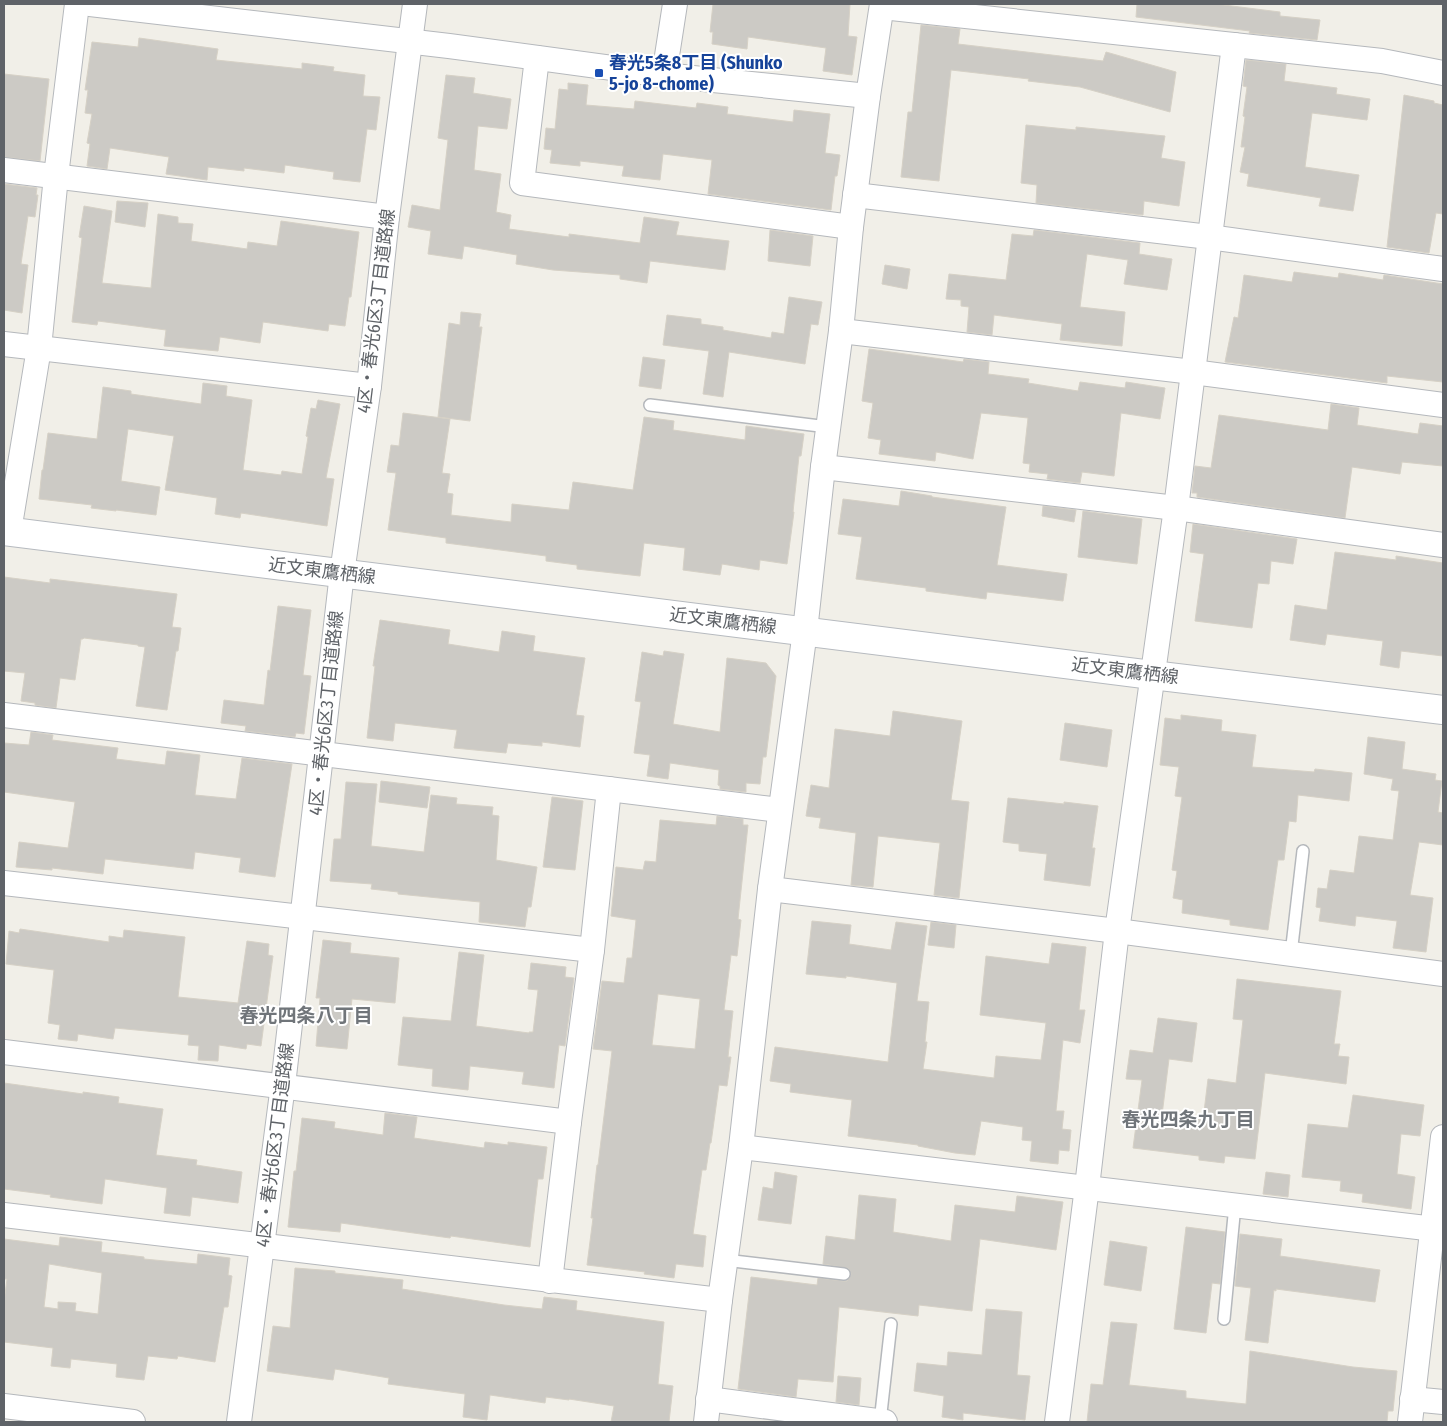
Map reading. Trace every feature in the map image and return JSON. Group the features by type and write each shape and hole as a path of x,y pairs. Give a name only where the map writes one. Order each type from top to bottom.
{"street":[{"path":"6,531 39,348 56,176 77,4"},
{"path":"90,4 168,9 664,75 868,96"},
{"name":"4区・春光6区3丁目道路線","path":"239,1422 283,1085 342,573 369,386 387,217 415,4"},
{"path":"664,75 675,4"},
{"path":"885,1422 707,1411 741,1147 770,889 805,631 823,467 841,331 851,227 882,5 1382,60 1443,73"},
{"path":"1057,1422 1117,931 1176,508 1234,45"},
{"path":"537,58 522,183 851,227"},
{"path":"4,170 387,217"},
{"path":"855,195 1209,238 1443,269"},
{"path":"841,331 1193,372 1443,405"},
{"path":"4,344 369,386"},
{"path":"823,467 1176,508 1443,545"},
{"name":"近文東鷹栖線","path":"6,531 1443,710"},
{"path":"4,715 780,810"},
{"path":"550,1281 592,950 609,789"},
{"path":"4,883 592,950"},
{"path":"770,889 1117,931 1443,974"},
{"path":"4,1052 283,1085 569,1122"},
{"path":"1410,1422 1438,1230 1443,1137"},
{"path":"741,1147 1438,1230"},
{"path":"4,1215 720,1300"},
{"path":"1412,1399 1443,1402"},
{"path":"4,1406 36,1416 133,1422"}],"lane":[{"path":"650,405 828,428"},
{"path":"1292,954 1303,851"},
{"path":"1224,1320 1235,1205"},
{"path":"725,1260 844,1274"},
{"path":"880,1422 891,1324"}],"building":[{"path":"713,4 850,4 848,36 857,37 852,75 823,71 826,48 748,37 747,49 712,44 713,32 710,32"},
{"path":"1137,4 1216,4 1280,12 1280,16 1320,20 1317,40 1249,33 1250,31 1136,17"},
{"path":"921,25 960,29 958,44 1103,61 1106,52 1176,72 1170,112 1080,87 951,70 939,181 901,177 908,112 912,112"},
{"path":"139,38 218,49 216,60 302,69 302,63 334,67 333,71 365,75 363,96 380,97 376,130 367,129 360,182 333,179 334,172 285,165 284,173 244,168 244,171 208,167 207,180 166,174 169,157 110,148 107,169 87,166 90,144 87,143 92,114 85,113 88,90 85,90 92,42 138,47"},
{"path":"1246,60 1286,64 1284,81 1337,88 1336,94 1370,99 1367,120 1312,113 1305,167 1359,175 1353,211 1319,206 1321,198 1247,186 1249,174 1240,172 1245,147 1241,147 1247,87 1243,86"},
{"path":"4,74 49,79 40,161 4,157"},
{"path":"446,75 475,78 473,93 511,99 507,129 478,126 474,170 501,174 496,212 511,215 509,229 569,237 569,234 640,243 644,217 679,222 676,235 729,241 725,270 650,261 647,283 620,279 620,275 553,270 516,264 517,255 464,246 462,259 428,254 431,231 408,227 412,205 440,210 448,140 438,138"},
{"path":"568,83 588,85 586,105 634,109 635,101 696,108 697,103 728,107 727,114 793,122 794,110 830,114 825,153 840,155 837,176 835,176 831,210 708,194 712,160 663,154 660,180 622,176 624,166 580,161 580,166 550,163 552,150 544,149 546,128 555,129 559,89 568,90"},
{"path":"1404,95 1434,101 1434,103 1443,105 1443,214 1436,213 1429,253 1387,247"},
{"path":"1026,125 1076,130 1076,127 1165,136 1161,158 1185,162 1179,206 1144,201 1143,215 1036,203 1037,185 1021,183"},
{"path":"4,184 37,188 36,195 38,195 35,217 28,216 21,264 28,265 22,313 4,310"},
{"path":"117,201 148,203 145,227 115,222"},
{"path":"84,206 112,211 102,283 151,288 158,214 178,217 178,223 193,224 191,241 247,249 248,242 277,246 281,221 359,232 351,297 349,297 345,326 329,324 328,331 263,322 260,343 220,337 218,351 164,346 166,330 98,321 97,325 72,322 82,238 79,237"},
{"path":"770,230 813,236 810,266 768,261"},
{"path":"1034,230 1140,243 1139,254 1172,259 1167,290 1124,284 1128,260 1087,254 1080,307 1125,312 1122,346 1060,340 1062,324 994,315 992,335 967,332 969,307 961,306 961,300 946,299 949,274 1006,280 1012,234 1033,236"},
{"path":"885,265 910,269 907,289 882,284"},
{"path":"1294,272 1338,278 1339,273 1383,280 1384,275 1443,284 1443,382 1387,376 1387,383 1225,362 1234,317 1238,318 1244,275 1292,282"},
{"path":"789,297 822,302 818,325 811,324 805,364 729,352 723,397 703,394 709,351 663,345 667,315 701,319 701,324 723,327 723,330 771,338 772,332 784,334"},
{"path":"461,312 481,314 479,327 482,327 470,421 438,417 449,323 460,325"},
{"path":"869,349 963,362 964,359 989,362 988,374 1029,379 1028,383 1078,391 1080,382 1125,388 1126,382 1165,388 1160,419 1121,413 1114,476 1082,472 1080,483 1047,479 1048,474 1029,472 1030,464 1023,463 1028,418 981,413 973,459 936,452 935,461 879,454 881,440 868,438 873,403 862,401"},
{"path":"643,357 665,360 661,389 639,386"},
{"path":"203,383 227,386 226,396 252,400 243,470 281,475 282,471 302,474 311,408 316,409 318,400 340,404 326,478 334,479 327,526 241,513 240,518 215,514 217,498 165,490 174,436 128,429 121,481 160,487 156,515 91,508 92,505 39,499 48,433 97,439 103,387 131,391 131,394 201,404"},
{"path":"1331,404 1359,408 1357,425 1418,434 1420,423 1443,426 1443,466 1402,462 1400,474 1352,467 1345,518 1197,497 1197,493 1192,493 1195,466 1211,468 1219,415 1328,430"},
{"path":"403,413 450,419 442,473 450,474 447,493 453,494 451,515 511,522 512,504 569,510 573,482 633,490 644,417 674,421 673,430 745,440 746,426 804,434 801,456 799,456 787,564 760,560 759,570 722,564 720,575 683,570 685,548 644,543 640,576 577,569 577,565 546,561 546,556 446,543 446,538 388,530 396,473 387,472 391,445 399,446"},
{"path":"901,491 1006,507 997,565 1067,574 1063,601 987,592 986,599 926,591 926,588 856,579 862,537 838,534 843,499 899,506"},
{"path":"1043,506 1076,510 1074,522 1042,516"},
{"path":"1083,511 1142,519 1137,564 1078,557"},
{"path":"1193,524 1297,539 1293,564 1271,561 1269,584 1258,583 1252,628 1195,621 1204,554 1190,552"},
{"path":"1335,552 1396,560 1396,556 1443,563 1443,656 1401,651 1399,668 1380,665 1383,641 1327,634 1325,645 1290,640 1295,605 1327,610"},
{"path":"4,577 50,583 50,579 177,594 172,627 181,628 167,710 136,706 145,647 84,638 81,639 75,680 60,678 56,708 21,701 25,673 4,671"},
{"path":"278,606 311,610 303,675 311,676 304,734 296,733 295,737 245,731 246,726 221,723 224,700 264,705"},
{"path":"380,620 450,630 448,644 499,652 502,631 535,636 533,651 585,658 576,715 584,716 580,747 542,742 542,746 508,743 506,753 454,748 457,730 395,723 393,741 367,738 375,666 373,666"},
{"path":"664,651 684,654 673,724 720,732 727,658 766,663 776,676 766,757 763,757 760,784 746,783 746,792 720,789 718,785 719,770 670,763 668,779 647,776 650,755 634,753 641,702 635,701 642,652 663,656"},
{"path":"893,711 962,721 951,800 969,802 959,898 934,895 940,843 878,836 873,887 851,885 856,833 819,828 821,818 806,816 811,785 829,788 835,729 890,736"},
{"path":"1181,715 1222,720 1221,731 1256,735 1252,767 1314,772 1315,769 1352,773 1349,801 1298,795 1296,822 1289,821 1284,860 1278,860 1268,930 1230,925 1230,920 1182,913 1183,900 1173,898 1177,871 1172,870 1182,797 1175,796 1179,767 1160,765 1165,718 1181,720"},
{"path":"1065,723 1112,730 1107,767 1060,760"},
{"path":"31,732 53,735 52,740 118,748 116,759 165,765 167,751 200,755 195,795 236,799 242,758 292,764 275,877 239,872 241,858 195,852 193,869 105,859 103,874 52,868 52,870 16,867 19,842 68,848 75,802 4,792 4,743 29,745"},
{"path":"1368,737 1405,742 1402,769 1436,774 1435,780 1442,781 1438,812 1443,813 1443,845 1419,842 1410,895 1433,898 1426,952 1393,948 1397,921 1356,916 1355,926 1319,921 1321,908 1316,907 1318,888 1327,889 1330,870 1354,873 1359,836 1393,840 1399,791 1391,790 1393,779 1364,774"},
{"path":"381,781 430,787 427,808 379,802"},
{"path":"346,782 377,784 371,846 424,852 431,795 457,798 456,804 493,807 492,815 499,816 496,860 537,867 531,907 528,907 525,927 479,922 480,902 398,894 398,892 371,889 372,884 330,881 334,839 341,839"},
{"path":"552,797 583,801 575,870 543,867"},
{"path":"1008,798 1098,806 1092,848 1095,848 1090,886 1044,880 1047,854 1019,851 1019,844 1003,842"},
{"path":"717,816 743,819 743,825 748,825 738,919 741,920 737,956 731,955 724,1010 733,1011 728,1057 731,1057 727,1086 719,1085 706,1170 702,1170 693,1234 706,1236 703,1267 676,1264 674,1278 644,1274 645,1272 587,1265 597,1165 612,1051 593,1049 602,981 624,983 627,958 632,958 636,920 611,916 616,867 643,870 645,861 656,862 660,820 716,825","holes":["658,994 700,999 695,1049 652,1045"]},
{"path":"812,921 851,925 849,944 891,950 896,922 927,926 917,1001 929,1002 925,1042 927,1042 923,1069 994,1078 996,1056 1041,1060 1046,1023 980,1015 986,956 1049,964 1052,943 1086,947 1079,1010 1085,1010 1080,1043 1063,1040 1056,1111 1064,1111 1062,1129 1071,1130 1069,1151 1059,1150 1058,1164 1030,1161 1032,1141 1022,1140 1023,1127 981,1121 975,1155 848,1136 852,1100 790,1092 791,1084 770,1081 775,1047 888,1062 897,983 846,976 846,978 806,974"},
{"path":"931,922 956,925 954,948 928,945"},
{"path":"20,929 109,942 109,936 123,938 124,930 185,937 178,997 238,1003 247,941 269,944 268,955 273,956 261,1046 247,1044 246,1049 219,1045 218,1061 198,1060 199,1046 188,1045 189,1035 115,1028 113,1039 78,1034 77,1041 58,1039 60,1025 48,1023 54,970 6,964 9,931 19,933"},
{"path":"323,940 351,943 350,953 399,958 395,1003 352,999 347,1049 316,1046 320,998 316,998"},
{"path":"459,952 484,955 476,1026 533,1032 538,990 528,989 531,963 566,967 565,977 574,978 565,1046 559,1045 554,1088 522,1084 524,1072 470,1066 468,1090 432,1086 433,1069 398,1065 403,1017 451,1021"},
{"path":"1237,979 1341,991 1334,1044 1340,1044 1338,1056 1349,1057 1346,1084 1265,1073 1255,1159 1225,1156 1224,1163 1199,1160 1199,1156 1133,1148 1142,1080 1126,1079 1130,1050 1153,1053 1158,1018 1197,1023 1192,1062 1169,1059 1162,1115 1203,1120 1208,1079 1236,1083 1243,1020 1233,1019"},
{"path":"4,1083 119,1097 118,1103 163,1109 156,1155 197,1160 196,1165 242,1172 238,1203 192,1197 190,1216 164,1213 167,1188 105,1179 102,1204 4,1189"},
{"path":"1353,1095 1424,1105 1420,1136 1401,1134 1397,1174 1415,1177 1411,1209 1362,1202 1363,1194 1340,1191 1341,1181 1302,1177 1308,1124 1348,1128"},
{"path":"385,1113 417,1117 414,1138 484,1148 485,1142 508,1145 508,1142 547,1147 543,1179 538,1179 530,1247 341,1223 340,1232 288,1227 302,1118 335,1122 334,1128 383,1135"},
{"path":"775,1172 797,1176 791,1224 758,1220 763,1187 773,1189"},
{"path":"1266,1172 1290,1175 1288,1197 1263,1194"},
{"path":"859,1195 896,1199 893,1232 951,1241 955,1205 1015,1212 1017,1196 1063,1202 1056,1250 980,1239 972,1311 919,1305 918,1316 839,1307 833,1382 798,1379 796,1397 738,1389 751,1277 817,1285 818,1278 847,1281 851,1274 848,1268 823,1264 826,1236 855,1240"},
{"path":"1186,1227 1225,1232 1220,1284 1212,1283 1206,1333 1174,1329"},
{"path":"1240,1234 1282,1239 1280,1256 1380,1270 1375,1302 1276,1289 1276,1291 1274,1290 1268,1343 1245,1340 1251,1288 1235,1286"},
{"path":"60,1237 102,1242 101,1252 144,1257 144,1259 197,1264 198,1254 230,1258 228,1275 232,1276 228,1307 224,1307 215,1362 178,1356 177,1359 148,1356 144,1380 116,1377 117,1364 71,1359 70,1368 51,1366 53,1348 4,1342 4,1302 7,1279 4,1279 4,1239 59,1246","holes":["49,1264 102,1273 98,1314 75,1311 76,1303 58,1302 58,1309 44,1307"]},
{"path":"1110,1241 1147,1247 1141,1291 1104,1285"},
{"path":"295,1268 403,1280 402,1289 504,1305 542,1309 544,1297 577,1301 576,1310 664,1322 658,1384 673,1386 669,1422 611,1422 614,1406 546,1397 545,1403 490,1395 487,1420 463,1417 465,1394 388,1384 389,1378 335,1369 333,1380 267,1371 273,1326 290,1328"},
{"path":"986,1309 1022,1312 1017,1375 1030,1376 1025,1420 963,1413 963,1420 942,1417 944,1396 914,1391 917,1363 947,1366 948,1352 982,1355"},
{"path":"1111,1322 1137,1324 1129,1385 1186,1391 1186,1398 1246,1404 1250,1351 1353,1367 1397,1371 1393,1411 1388,1411 1387,1422 1087,1422 1091,1384 1103,1385"},
{"path":"838,1376 861,1378 859,1405 836,1402"}],"place":[{"name":"春光5条8丁目 (Shunko 5-jo 8-chome)","path":"599,73"}],"district":[{"name":"春光四条八丁目","path":"306,1015"},
{"name":"春光四条九丁目","path":"1188,1119"}]}
